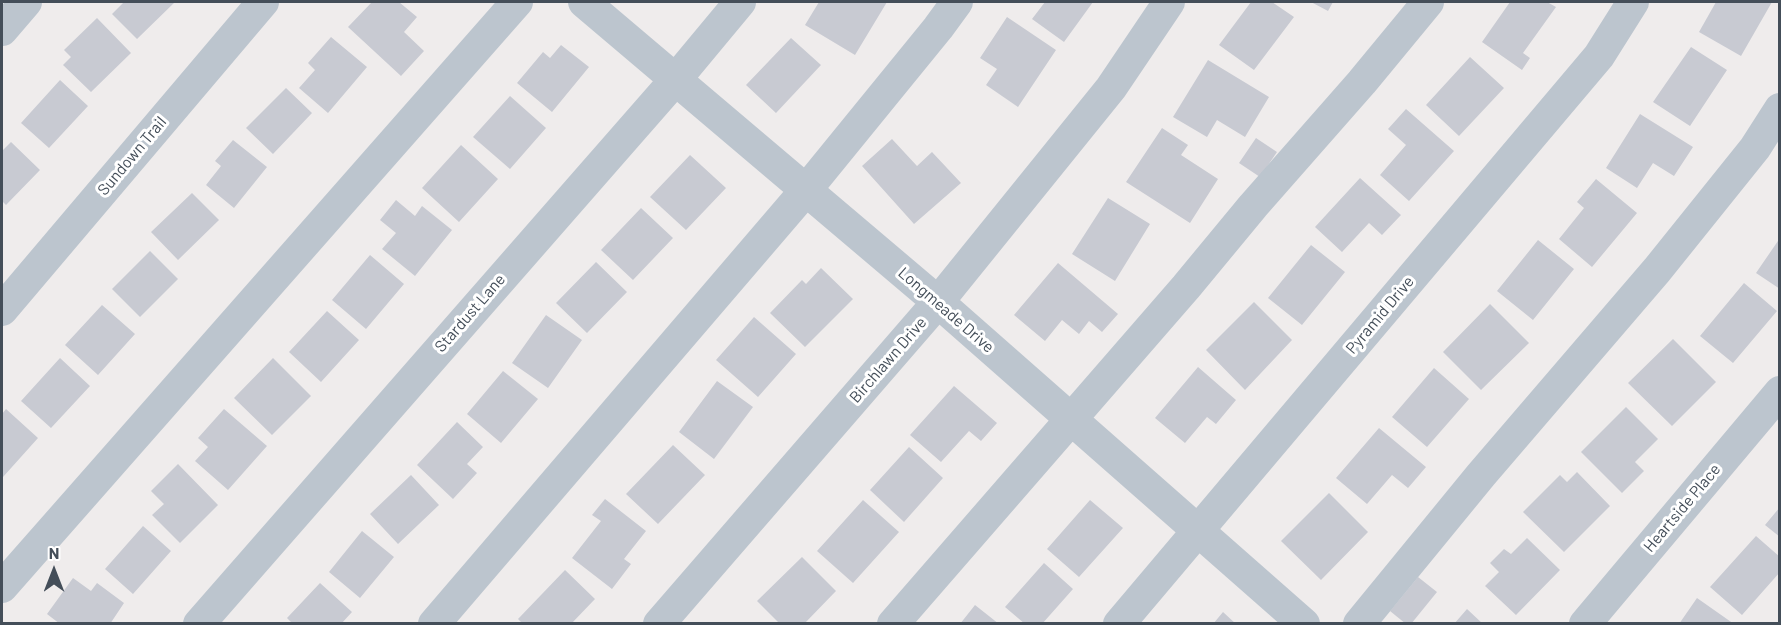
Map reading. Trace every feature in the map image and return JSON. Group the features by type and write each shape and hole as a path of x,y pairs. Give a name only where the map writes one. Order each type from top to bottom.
{"street":[{"path":"2,30 26,2"},
{"name":"Sundown Trail","path":"2,310 263,2"},
{"path":"2,587 517,2"},
{"name":"Longmeade Drive","path":"584,2 938,302 1304,624"},
{"name":"Stardust Lane","path":"199,624 676,79 740,2"},
{"path":"434,624 806,190 957,2"},
{"name":"Birchlawn Drive","path":"659,624 938,302 1112,88 1169,2"},
{"path":"893,624 1186,287 1428,2"},
{"name":"Pyramid Drive","path":"1119,624 1599,56 1634,2"},
{"path":"1359,624 1481,475 1657,270 1755,148 1779,109"},
{"name":"Heartside Place","path":"1585,624 1779,392"}],"building":[{"path":"124,2 175,2 137,39 112,14"},
{"path":"372,2 399,2 417,17 404,32 424,51 401,76 348,27"},
{"path":"819,2 887,2 855,55 805,25"},
{"path":"1045,2 1093,2 1064,42 1032,19"},
{"path":"1251,2 1272,2 1294,17 1254,70 1219,45"},
{"path":"1311,2 1333,2 1328,11"},
{"path":"1510,2 1547,2 1556,7 1523,53 1530,58 1522,70 1482,42"},
{"path":"1716,2 1772,2 1741,56 1699,32"},
{"path":"1007,17 1056,50 1018,107 986,85 997,69 980,58"},
{"path":"97,18 131,53 91,92 63,65 71,57 64,50"},
{"path":"331,37 367,67 328,113 299,88 315,70 308,63"},
{"path":"791,38 821,65 776,113 746,85"},
{"path":"561,45 589,67 552,112 517,83 543,52 550,58"},
{"path":"1691,47 1727,70 1690,126 1653,102"},
{"path":"1470,57 1504,88 1459,136 1426,105"},
{"path":"1208,60 1269,97 1245,137 1217,120 1207,137 1173,117"},
{"path":"60,80 88,106 49,148 21,123"},
{"path":"286,88 312,113 273,154 246,128"},
{"path":"510,96 546,128 510,169 473,137"},
{"path":"1406,109 1454,151 1409,201 1380,175 1406,145 1388,129"},
{"path":"1640,114 1693,147 1674,176 1653,163 1637,188 1606,168"},
{"path":"1162,128 1188,145 1181,155 1218,179 1190,223 1126,182"},
{"path":"1256,138 1277,152 1260,177 1239,163"},
{"path":"892,139 917,166 932,152 961,183 914,224 862,166"},
{"path":"233,140 267,167 234,208 206,185 221,166 215,161"},
{"path":"11,142 40,170 6,205 2,201 2,151"},
{"path":"461,145 498,179 459,222 422,188"},
{"path":"690,155 726,188 686,230 650,197"},
{"path":"1360,178 1401,215 1382,235 1369,223 1342,252 1315,227"},
{"path":"1596,179 1637,213 1592,267 1559,239 1584,208 1577,202"},
{"path":"192,193 219,220 178,260 151,232"},
{"path":"1108,198 1150,224 1115,281 1072,254"},
{"path":"396,200 415,216 422,206 452,230 415,276 382,249 396,233 380,220"},
{"path":"641,208 673,238 633,280 601,250"},
{"path":"1780,238 1780,289 1756,273"},
{"path":"1538,240 1574,269 1533,320 1497,291"},
{"path":"1311,245 1345,272 1302,325 1268,298"},
{"path":"150,251 178,279 140,317 112,289"},
{"path":"370,255 404,284 366,329 332,300"},
{"path":"596,262 627,292 587,333 556,303"},
{"path":"1058,263 1118,314 1102,332 1089,321 1079,334 1062,320 1045,341 1014,315"},
{"path":"821,268 853,299 805,347 770,313 802,280 806,284"},
{"path":"1744,283 1777,311 1733,363 1700,336"},
{"path":"1254,302 1292,340 1245,390 1206,350"},
{"path":"1490,304 1529,343 1481,390 1443,352"},
{"path":"102,305 135,334 98,375 65,345"},
{"path":"327,311 359,340 321,382 289,352"},
{"path":"546,315 582,340 548,388 512,363"},
{"path":"754,317 796,354 758,397 716,360"},
{"path":"1673,339 1716,382 1672,426 1628,383"},
{"path":"60,358 90,386 51,428 21,401"},
{"path":"273,358 311,396 272,435 234,398"},
{"path":"1198,367 1236,400 1216,424 1207,417 1185,443 1155,418"},
{"path":"1434,368 1469,399 1427,447 1392,417"},
{"path":"503,371 538,399 501,443 467,414"},
{"path":"717,381 753,407 714,459 679,432"},
{"path":"954,386 997,423 981,441 969,431 941,462 910,435"},
{"path":"1626,407 1658,439 1635,462 1644,471 1622,493 1581,452"},
{"path":"6,409 38,438 3,477 2,414"},
{"path":"224,409 267,446 228,490 195,461 208,447 198,438"},
{"path":"457,422 483,447 467,464 477,473 453,499 417,465"},
{"path":"1379,428 1426,467 1408,488 1392,475 1367,504 1336,478"},
{"path":"673,445 705,475 658,524 626,494"},
{"path":"909,447 943,478 904,522 870,490"},
{"path":"178,464 218,505 180,543 152,515 164,504 151,491"},
{"path":"1577,472 1610,506 1564,552 1523,512 1560,475 1567,482"},
{"path":"411,475 439,505 398,544 370,514"},
{"path":"1329,493 1368,532 1321,580 1281,541"},
{"path":"605,499 646,531 624,559 631,564 612,589 572,558 601,521 592,515"},
{"path":"863,500 899,532 853,583 817,551"},
{"path":"1090,500 1123,528 1079,577 1047,549"},
{"path":"1780,507 1780,537 1765,525"},
{"path":"143,526 171,551 133,594 105,569"},
{"path":"362,531 394,557 360,598 329,572"},
{"path":"1756,536 1780,557 1780,572 1742,615 1710,587"},
{"path":"1527,538 1560,570 1516,615 1485,586 1499,572 1490,563 1504,549 1511,554"},
{"path":"802,557 836,591 804,624 780,624 757,601"},
{"path":"1044,563 1073,589 1042,624 1025,624 1005,607"},
{"path":"565,570 595,599 571,624 523,624 518,619"},
{"path":"1418,577 1437,592 1411,624 1406,624 1390,611"},
{"path":"73,578 91,591 97,583 124,603 110,624 60,624 47,614"},
{"path":"320,583 352,612 341,624 293,624 287,618"},
{"path":"1697,598 1734,624 1679,624"},
{"path":"975,605 999,624 960,624"},
{"path":"1467,609 1483,624 1454,624"},
{"path":"1223,612 1236,624 1213,624"}]}
